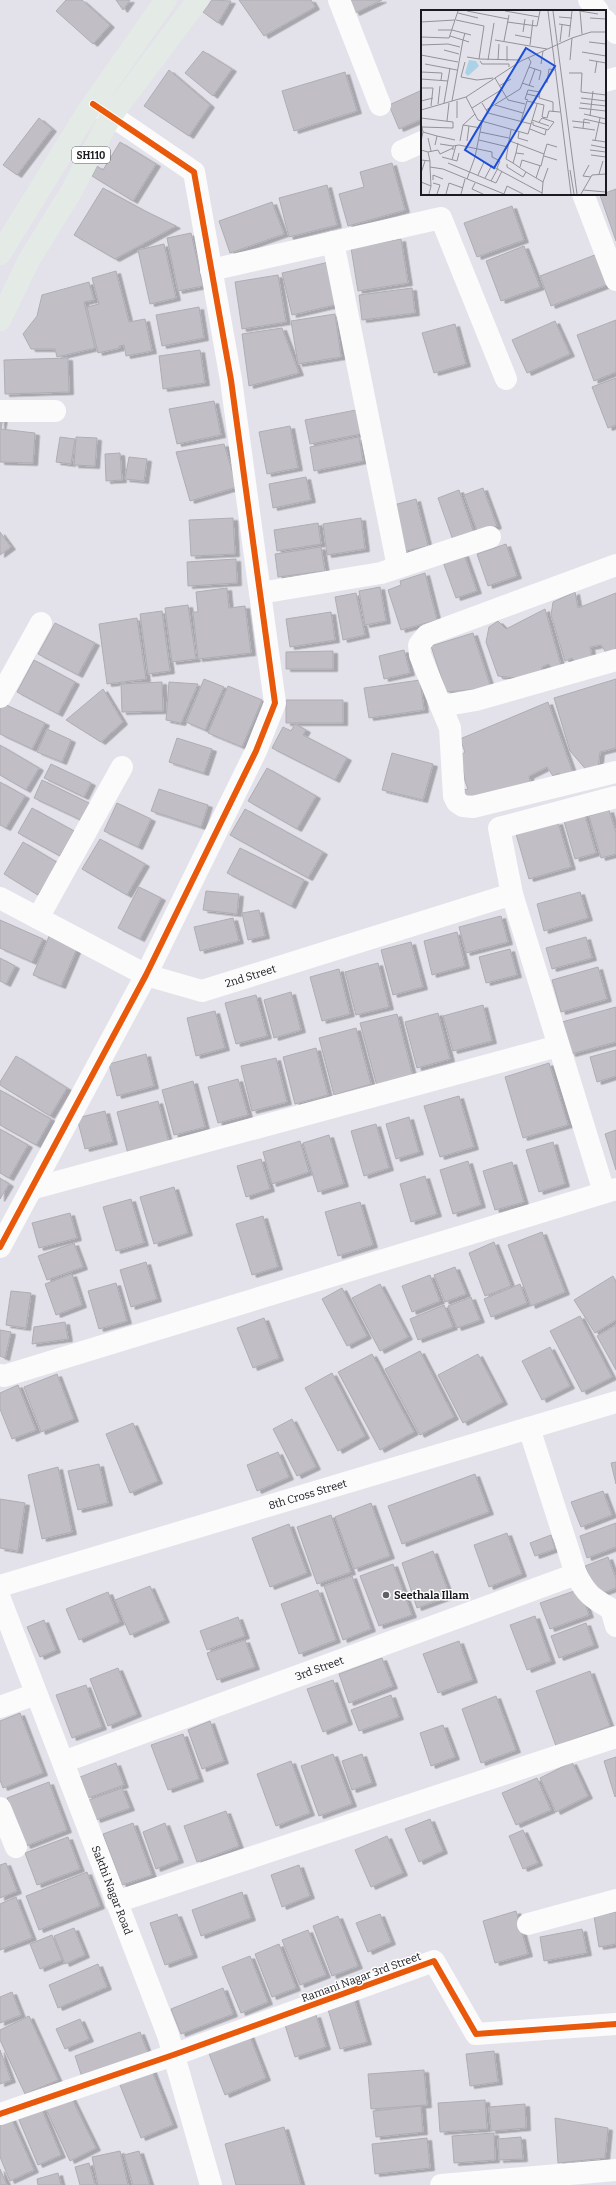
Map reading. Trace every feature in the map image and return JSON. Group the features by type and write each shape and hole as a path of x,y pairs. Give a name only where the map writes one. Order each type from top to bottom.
{"main road":[{"name":"SH110","path":"1,250 93,104 166,0"},
{"name":"SH110","path":"0,320 29,260 71,192 111,116 198,0"}],"street":[{"path":"339,0 380,105"},
{"path":"589,0 597,10"},
{"path":"606,21 616,33"},
{"path":"606,81 616,78"},
{"path":"0,1247 146,975 256,751 275,703 231,380 194,172 93,104"},
{"path":"402,151 421,142"},
{"path":"583,195 616,280"},
{"path":"211,270 442,218 506,379"},
{"path":"334,242 398,567"},
{"path":"0,411 55,411"},
{"path":"260,593 381,573 490,537"},
{"path":"616,565 427,635 419,644 420,655 450,728 454,796 457,802 463,806 473,807 616,772"},
{"path":"0,697 41,623"},
{"path":"441,706 476,700 616,660"},
{"path":"38,918 122,767"},
{"path":"0,1375 4,1376 610,1191 558,1046 512,894 499,828 616,797"},
{"name":"2nd Street","path":"0,898 146,975 202,991 512,894"},
{"path":"31,1189 558,1046"},
{"name":"8th Cross Street","path":"0,1586 616,1402"},
{"path":"528,1428 576,1574 590,1598 614,1615"},
{"name":"3rd Street","path":"62,1762 576,1574"},
{"name":"Sakthi Nagar Road","path":"0,1599 168,2035 211,2185"},
{"path":"0,1707 36,1694"},
{"path":"116,1902 616,1737"},
{"path":"0,1808 16,1847"},
{"path":"528,1924 616,1900"},
{"name":"Ramani Nagar 3rd Street","path":"173,2055 434,1961 476,2034 616,2024"},
{"path":"0,2114 173,2055"},
{"path":"441,2185 558,2180 616,2170"}],"building":[{"path":"66,0 82,0 110,25 93,44 56,11"},
{"path":"116,0 130,0 123,10"},
{"path":"212,0 231,1 218,23 203,12"},
{"path":"239,0 311,0 315,7 264,36"},
{"path":"349,0 382,0 355,13"},
{"path":"203,51 232,69 213,96 185,73"},
{"path":"169,70 210,105 189,136 144,106"},
{"path":"345,72 357,111 294,131 282,91"},
{"path":"421,90 421,119 399,129 389,105"},
{"path":"39,118 52,129 17,175 3,165"},
{"path":"120,142 156,164 133,201 92,176 97,166 103,170"},
{"path":"392,163 405,210 348,226 339,194 364,187 360,172"},
{"path":"327,185 337,225 289,237 279,198"},
{"path":"103,188 176,226 115,259 74,235"},
{"path":"616,189 616,241 600,195 606,195 606,193"},
{"path":"272,202 284,234 230,253 219,221"},
{"path":"512,206 524,240 477,257 464,223"},
{"path":"191,233 203,286 178,291 167,238"},
{"path":"401,239 408,283 358,291 351,248"},
{"path":"164,244 176,298 150,304 138,250"},
{"path":"524,246 540,287 501,301 486,261"},
{"path":"600,253 612,283 551,306 540,276"},
{"path":"329,262 339,304 292,315 282,273"},
{"path":"116,271 129,322 145,319 152,351 126,356 124,345 119,346 120,348 98,353 87,307 99,304 92,278"},
{"path":"278,275 286,322 242,329 235,282"},
{"path":"89,282 94,300 84,302 95,348 57,357 55,349 31,349 23,334 37,316 42,295"},
{"path":"412,288 415,313 362,320 359,295"},
{"path":"199,307 204,338 162,346 156,315"},
{"path":"335,314 341,357 298,364 291,321"},
{"path":"616,320 616,372 594,381 577,335"},
{"path":"555,321 570,354 527,373 512,340"},
{"path":"455,324 466,364 434,373 422,333"},
{"path":"282,328 299,373 249,386 242,334"},
{"path":"200,350 205,383 163,389 159,356"},
{"path":"68,358 69,392 5,394 4,360"},
{"path":"616,378 616,425 608,428 592,387"},
{"path":"214,401 221,435 177,444 169,409"},
{"path":"356,410 361,434 310,444 305,420"},
{"path":"0,418 3,418 1,429 35,433 33,463 0,462"},
{"path":"290,426 298,468 267,474 259,432"},
{"path":"60,437 75,439 71,464 56,462"},
{"path":"76,437 97,438 95,466 74,465"},
{"path":"359,437 363,461 314,471 310,447"},
{"path":"224,444 237,487 190,501 176,452"},
{"path":"120,453 122,480 106,481 105,454"},
{"path":"129,457 147,459 144,481 125,479"},
{"path":"306,477 311,500 273,508 269,484"},
{"path":"483,488 497,526 478,533 464,495"},
{"path":"459,490 475,536 454,543 438,498"},
{"path":"416,499 428,546 397,553 386,507"},
{"path":"233,518 235,554 191,556 189,520"},
{"path":"361,518 365,549 327,555 323,524"},
{"path":"318,523 321,544 277,551 274,530"},
{"path":"0,532 11,547 0,555"},
{"path":"506,544 517,576 488,586 477,554"},
{"path":"321,547 325,571 278,577 275,554"},
{"path":"464,554 477,591 456,598 443,562"},
{"path":"236,559 237,583 188,586 187,562"},
{"path":"425,573 437,620 401,630 388,590 401,585 400,581"},
{"path":"380,587 386,621 365,625 359,591"},
{"path":"227,588 229,608 245,606 251,653 198,659 193,612 198,612 196,592"},
{"path":"575,592 578,608 616,593 616,653 609,657 601,645 590,647 593,661 577,666 572,658 565,661 551,615 553,602"},
{"path":"356,593 365,635 343,640 335,597"},
{"path":"188,605 196,659 172,662 165,608"},
{"path":"545,609 562,669 556,671 548,664 542,667 541,673 527,679 498,676 486,642 489,627 498,621 506,629"},
{"path":"162,611 170,671 148,674 140,614"},
{"path":"331,612 335,640 290,647 286,619"},
{"path":"137,618 146,679 107,684 99,624"},
{"path":"55,623 95,643 78,675 38,654"},
{"path":"473,633 491,688 446,692 431,646"},
{"path":"404,650 410,673 384,679 379,656"},
{"path":"333,651 333,669 286,669 286,652"},
{"path":"34,660 75,682 58,714 17,692"},
{"path":"204,679 224,687 205,730 186,722"},
{"path":"616,679 616,748 600,752 598,768 589,773 570,751 554,698"},
{"path":"420,680 424,710 369,718 364,688"},
{"path":"162,682 163,711 122,712 121,684"},
{"path":"169,682 198,684 181,723 166,720"},
{"path":"228,686 262,700 242,747 208,733"},
{"path":"103,689 123,722 101,742 66,720"},
{"path":"286,700 343,700 343,723 286,723"},
{"path":"548,702 573,773 560,780 559,773 553,776 547,767 529,776 531,788 468,803 463,790 468,789 465,781 461,755 465,752 460,739"},
{"path":"2,703 45,723 32,749 0,734 0,707"},
{"path":"295,724 306,730 303,735 347,758 335,780 272,748 283,727 291,731"},
{"path":"47,729 71,740 62,762 37,752"},
{"path":"177,738 212,749 204,773 169,762"},
{"path":"0,745 39,768 26,790 0,775"},
{"path":"392,753 433,764 423,800 382,790"},
{"path":"51,764 91,783 84,797 44,778"},
{"path":"267,768 316,796 297,829 248,801"},
{"path":"42,780 91,804 83,821 34,798"},
{"path":"0,782 25,796 6,828 0,825"},
{"path":"159,789 208,805 201,827 151,811"},
{"path":"117,803 151,819 138,847 104,831"},
{"path":"32,808 74,831 60,856 18,833"},
{"path":"245,809 323,852 308,878 230,835"},
{"path":"609,810 616,833 616,854 601,858 589,816"},
{"path":"584,812 596,853 575,859 563,818"},
{"path":"558,822 571,867 529,879 516,834"},
{"path":"100,839 145,864 127,895 82,869"},
{"path":"23,842 58,863 38,895 4,874"},
{"path":"240,848 304,880 291,906 227,873"},
{"path":"139,887 161,898 140,939 118,928"},
{"path":"206,891 239,894 237,914 203,910"},
{"path":"580,892 588,918 544,931 537,904"},
{"path":"259,910 265,936 248,940 242,913"},
{"path":"501,916 508,942 466,953 459,927"},
{"path":"233,918 239,941 200,951 194,927"},
{"path":"0,920 43,939 32,962 0,948"},
{"path":"457,932 465,966 432,975 424,941"},
{"path":"50,934 78,946 61,986 33,975"},
{"path":"586,937 592,958 552,969 546,948"},
{"path":"411,942 423,987 393,995 381,950"},
{"path":"510,949 517,975 486,983 479,957"},
{"path":"0,958 15,966 6,984 0,981"},
{"path":"378,963 389,1007 356,1015 345,972"},
{"path":"598,967 607,999 561,1012 552,980"},
{"path":"339,969 350,1014 322,1021 310,977"},
{"path":"291,992 301,1030 274,1038 264,1000"},
{"path":"256,995 267,1036 236,1044 225,1003"},
{"path":"483,1005 492,1041 453,1051 443,1016"},
{"path":"616,1007 616,1042 571,1054 562,1022"},
{"path":"215,1011 225,1048 196,1056 187,1018"},
{"path":"438,1013 450,1059 417,1068 405,1022"},
{"path":"397,1014 413,1077 377,1086 360,1023"},
{"path":"356,1028 371,1084 334,1095 319,1038"},
{"path":"316,1048 328,1095 295,1104 283,1057"},
{"path":"616,1050 616,1076 597,1082 590,1057"},
{"path":"146,1054 154,1086 117,1096 109,1064"},
{"path":"16,1056 67,1088 50,1116 0,1085 0,1082"},
{"path":"276,1058 287,1102 252,1111 241,1066"},
{"path":"549,1063 568,1125 523,1138 505,1077"},
{"path":"238,1079 248,1115 218,1123 208,1087"},
{"path":"193,1081 205,1127 174,1135 162,1090"},
{"path":"0,1090 51,1119 36,1145 0,1125"},
{"path":"459,1096 474,1147 440,1157 424,1106"},
{"path":"158,1101 169,1143 128,1154 117,1112"},
{"path":"105,1111 113,1142 85,1149 77,1118"},
{"path":"409,1117 419,1152 396,1159 386,1124"},
{"path":"376,1124 389,1168 364,1176 351,1131"},
{"path":"0,1129 28,1145 9,1178 0,1173"},
{"path":"616,1130 616,1170 605,1134"},
{"path":"329,1135 344,1184 318,1192 303,1143"},
{"path":"300,1141 309,1172 272,1184 263,1152"},
{"path":"553,1142 565,1184 539,1192 526,1150"},
{"path":"261,1159 270,1189 246,1197 237,1166"},
{"path":"468,1161 481,1205 453,1214 440,1170"},
{"path":"512,1162 524,1202 495,1210 483,1171"},
{"path":"425,1176 437,1214 411,1222 400,1184"},
{"path":"0,1178 9,1184 0,1199"},
{"path":"174,1187 188,1233 154,1244 140,1197"},
{"path":"131,1199 144,1243 116,1251 103,1207"},
{"path":"360,1202 373,1245 338,1256 325,1212"},
{"path":"70,1213 77,1238 39,1248 32,1223"},
{"path":"263,1216 278,1267 252,1275 236,1224"},
{"path":"542,1232 565,1292 531,1306 508,1245"},
{"path":"494,1242 511,1286 485,1296 469,1253"},
{"path":"74,1243 83,1267 47,1280 38,1256"},
{"path":"146,1262 157,1299 131,1307 120,1270"},
{"path":"455,1267 466,1294 445,1302 434,1275"},
{"path":"72,1274 82,1305 56,1315 45,1284"},
{"path":"430,1275 440,1301 412,1312 402,1286"},
{"path":"613,1276 616,1282 616,1320 595,1333 574,1300"},
{"path":"116,1283 127,1321 99,1329 88,1291"},
{"path":"380,1284 408,1337 380,1351 352,1298"},
{"path":"520,1284 527,1303 491,1317 484,1299"},
{"path":"342,1288 367,1336 347,1346 322,1299"},
{"path":"11,1291 31,1293 26,1328 6,1325"},
{"path":"471,1297 480,1320 457,1328 448,1306"},
{"path":"444,1305 453,1327 418,1340 410,1319"},
{"path":"580,1316 612,1377 582,1392 550,1331"},
{"path":"264,1318 279,1358 253,1368 237,1328"},
{"path":"65,1322 68,1339 32,1344 34,1327"},
{"path":"616,1325 616,1370 597,1336"},
{"path":"0,1330 11,1332 5,1358 0,1356"},
{"path":"550,1347 570,1386 542,1400 522,1361"},
{"path":"420,1351 454,1417 420,1435 385,1369"},
{"path":"372,1354 414,1432 380,1450 338,1372"},
{"path":"478,1354 503,1402 463,1423 438,1375"},
{"path":"332,1373 365,1436 338,1451 305,1388"},
{"path":"57,1374 74,1419 41,1432 24,1387"},
{"path":"18,1385 36,1430 12,1439 0,1409 0,1393"},
{"path":"292,1419 316,1467 297,1476 273,1429"},
{"path":"133,1423 158,1481 130,1493 106,1434"},
{"path":"278,1452 289,1477 257,1491 247,1465"},
{"path":"616,1462 616,1484 611,1463"},
{"path":"99,1464 108,1503 78,1510 68,1471"},
{"path":"58,1467 72,1532 42,1539 28,1475"},
{"path":"475,1474 489,1512 402,1544 388,1506"},
{"path":"603,1491 612,1515 581,1527 571,1502"},
{"path":"0,1499 25,1503 18,1551 0,1548"},
{"path":"371,1503 390,1556 354,1569 335,1517"},
{"path":"331,1515 351,1572 317,1584 297,1527"},
{"path":"616,1523 616,1547 587,1558 580,1536"},
{"path":"289,1524 307,1573 270,1587 252,1538"},
{"path":"507,1533 522,1574 489,1587 474,1545"},
{"path":"551,1535 555,1549 535,1556 530,1543"},
{"path":"433,1551 450,1596 417,1608 402,1563"},
{"path":"608,1557 616,1579 616,1588 596,1595 585,1566"},
{"name":"Seethala Illam","path":"393,1564 412,1615 379,1626 360,1576"},
{"path":"352,1576 371,1629 343,1640 324,1586"},
{"path":"150,1586 165,1620 130,1635 115,1600"},
{"path":"580,1589 589,1615 550,1629 540,1603"},
{"path":"318,1590 336,1640 299,1654 281,1604"},
{"path":"108,1592 120,1622 79,1640 66,1609"},
{"path":"535,1616 551,1661 527,1670 510,1625"},
{"path":"238,1617 245,1636 207,1650 200,1631"},
{"path":"44,1620 56,1650 40,1657 27,1627"},
{"path":"586,1623 594,1645 559,1658 551,1636"},
{"path":"245,1640 255,1667 217,1680 207,1653"},
{"path":"459,1641 473,1680 438,1693 423,1654"},
{"path":"382,1658 393,1686 349,1703 339,1674"},
{"path":"118,1668 137,1714 108,1726 90,1679"},
{"path":"590,1671 610,1726 556,1746 536,1691"},
{"path":"333,1680 348,1722 323,1732 307,1689"},
{"path":"86,1685 102,1727 72,1738 56,1695"},
{"path":"391,1695 399,1717 359,1731 351,1710"},
{"path":"496,1696 516,1750 481,1763 462,1709"},
{"path":"20,1713 43,1773 3,1788 0,1780 0,1721"},
{"path":"210,1721 224,1761 202,1769 188,1730"},
{"path":"443,1725 455,1757 431,1766 420,1733"},
{"path":"183,1734 199,1779 168,1790 151,1745"},
{"path":"333,1754 352,1804 319,1816 301,1766"},
{"path":"362,1754 372,1783 352,1790 342,1761"},
{"path":"616,1757 616,1796 615,1797 604,1761"},
{"path":"291,1761 310,1813 276,1826 257,1774"},
{"path":"572,1762 588,1796 556,1812 540,1778"},
{"path":"116,1763 124,1785 88,1798 80,1777"},
{"path":"537,1778 551,1810 516,1825 502,1793"},
{"path":"49,1782 67,1830 26,1846 7,1798"},
{"path":"122,1788 130,1808 96,1820 89,1800"},
{"path":"226,1811 239,1846 197,1862 184,1826"},
{"path":"430,1819 443,1851 419,1862 405,1829"},
{"path":"133,1823 152,1875 122,1885 103,1834"},
{"path":"165,1823 179,1860 156,1869 143,1832"},
{"path":"523,1830 538,1863 523,1869 509,1836"},
{"path":"387,1836 403,1873 371,1887 355,1850"},
{"path":"68,1837 80,1869 37,1885 25,1853"},
{"path":"6,1863 17,1891 0,1898 0,1865"},
{"path":"299,1865 310,1896 282,1907 271,1875"},
{"path":"87,1872 100,1906 39,1930 26,1896"},
{"path":"242,1892 251,1918 201,1936 192,1910"},
{"path":"16,1897 32,1938 0,1950 0,1904"},
{"path":"516,1911 528,1954 495,1963 483,1921"},
{"path":"616,1912 616,1944 599,1947 594,1916"},
{"path":"177,1914 193,1955 165,1965 150,1923"},
{"path":"380,1914 391,1942 368,1952 356,1923"},
{"path":"338,1916 358,1966 332,1976 313,1926"},
{"path":"74,1928 85,1955 65,1964 54,1936"},
{"path":"582,1929 587,1953 544,1961 540,1937"},
{"path":"308,1930 326,1975 300,1985 282,1940"},
{"path":"52,1935 62,1960 40,1969 30,1944"},
{"path":"279,1944 296,1988 272,1997 255,1954"},
{"path":"250,1956 268,2002 241,2013 222,1967"},
{"path":"98,1964 107,1987 58,2008 49,1985"},
{"path":"223,1988 233,2014 181,2034 171,2009"},
{"path":"12,1992 21,2015 0,2023 0,1997"},
{"path":"353,1995 367,2042 340,2049 326,2003"},
{"path":"316,2015 326,2047 295,2057 285,2025"},
{"path":"29,2016 58,2080 25,2094 0,2040 0,2030"},
{"path":"80,2019 89,2039 65,2049 56,2029"},
{"path":"140,2032 148,2053 82,2077 75,2056"},
{"path":"249,2034 266,2078 225,2095 208,2051"},
{"path":"0,2050 11,2080 0,2084"},
{"path":"494,2051 498,2082 470,2086 466,2054"},
{"path":"151,2068 173,2125 141,2138 118,2080"},
{"path":"424,2070 427,2105 371,2109 368,2074"},
{"path":"70,2095 96,2148 70,2161 45,2107"},
{"path":"485,2100 487,2129 440,2132 438,2103"},
{"path":"525,2104 526,2128 491,2131 489,2107"},
{"path":"40,2105 61,2155 38,2165 17,2115"},
{"path":"421,2106 423,2132 376,2137 373,2111"},
{"path":"11,2118 34,2170 10,2181 0,2157 0,2123"},
{"path":"555,2118 608,2128 605,2158 558,2163"},
{"path":"284,2127 301,2185 236,2185 225,2144"},
{"path":"494,2133 495,2160 454,2163 452,2136"},
{"path":"521,2137 523,2159 499,2160 498,2139"},
{"path":"427,2138 430,2168 375,2174 372,2144"},
{"path":"120,2151 128,2185 98,2185 92,2157"},
{"path":"139,2151 150,2185 133,2185 124,2155"},
{"path":"89,2163 95,2185 80,2185 75,2167"},
{"path":"0,2169 7,2185 0,2185"},
{"path":"58,2173 61,2185 38,2185 37,2179"}],"cycle path":[{"path":"0,1247 146,975 256,751 275,703 231,380 194,172 93,104"},
{"path":"0,2114 173,2055 434,1961 476,2034 616,2024"}],"place":[{"name":"Seethala Illam","path":"386,1595"}]}
